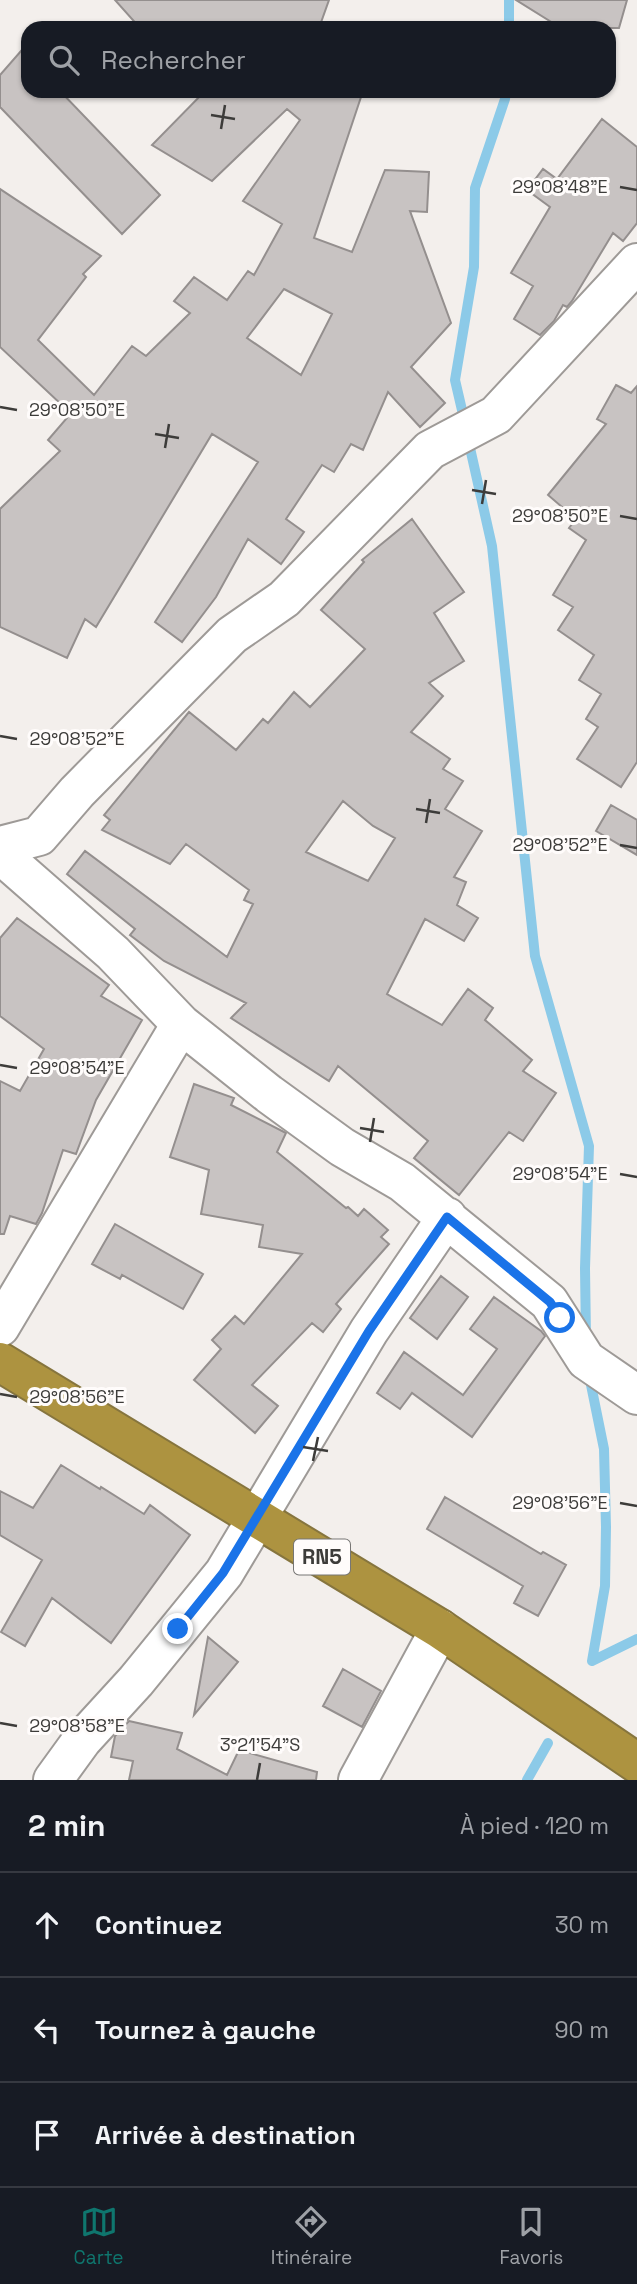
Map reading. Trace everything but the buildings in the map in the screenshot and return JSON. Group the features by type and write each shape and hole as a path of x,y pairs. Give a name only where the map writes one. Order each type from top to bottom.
{"highway":[{"name":"RN5","path":"0,1362 440,1629 637,1763"}],"street":[{"path":"0,846 39,836 76,792 232,635 284,599 430,450 496,415 637,264"},
{"path":"0,854 113,953 181,1024 269,1094 342,1147 402,1181 550,1302 586,1360 637,1395"},
{"path":"0,1327 181,1024"},
{"path":"53,1780 82,1740 136,1681 223,1573 369,1331 447,1217"},
{"path":"358,1780 440,1629"}],"waterway":[{"path":"509,0 509,21"},
{"path":"465,423 455,380 474,267 475,188 505,98"},
{"path":"468,439 492,546 535,956 589,1146 586,1338"},
{"path":"589,1375 604,1449 606,1527 605,1586 592,1661"},
{"path":"592,1661 637,1639"},
{"path":"527,1780 548,1743"}],"route":[{"path":"178,1629 223,1573 369,1331 447,1217 550,1302 560,1318"}]}
